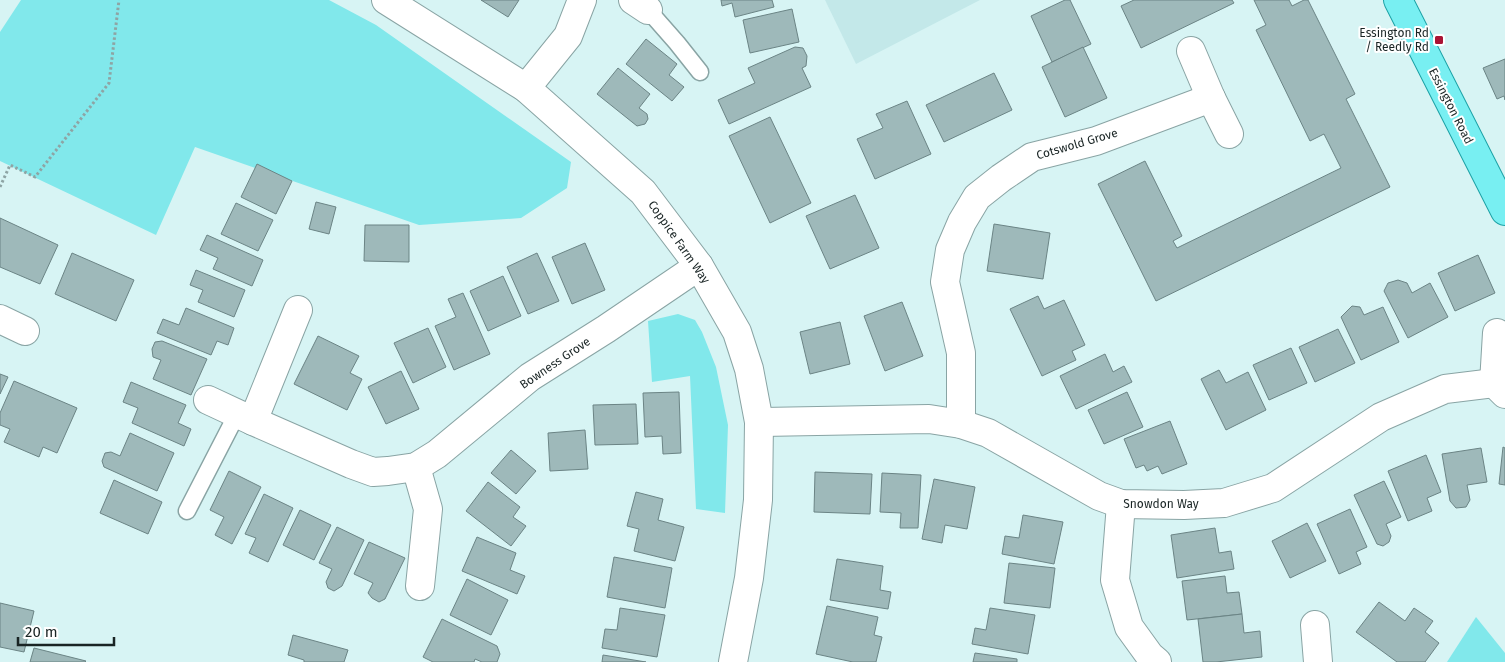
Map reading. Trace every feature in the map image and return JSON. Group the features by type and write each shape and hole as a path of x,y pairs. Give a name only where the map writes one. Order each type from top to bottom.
{"main road":[{"name":"Essington Road","path":"1398,0 1504,207"}],"street":[{"name":"Coppice Farm Way","path":"386,0 526,88 643,192 698,266 737,332 749,368 759,422 757,509 749,578 733,662"},
{"path":"526,88 568,36 582,0"},
{"path":"1192,51 1211,98 1229,134"},
{"name":"Cotswold Grove","path":"961,424 961,353 945,282 950,250 962,222 977,197 1032,157 1096,141 1211,98"},
{"name":"Bowness Grove","path":"208,400 245,418 372,472 416,467 437,454 530,377 606,329 698,266"},
{"path":"245,418 298,310"},
{"path":"0,319 25,331"},
{"name":"Snowdon Way","path":"759,422 929,419 961,424 988,433 1099,496 1120,504 1184,505 1224,503 1273,488 1381,417 1445,389 1499,388 1497,333"},
{"path":"416,467 428,509 420,586"},
{"path":"1120,504 1115,580 1129,627 1150,656 1157,662"},
{"path":"1315,625 1318,662"}],"lane":[{"path":"640,5 677,43 700,72"},
{"path":"187,511 245,418"}],"path":[{"path":"0,187 10,165 35,177 109,83 119,0"}],"shaded area":[{"path":"21,0 329,0 376,25 571,162 567,188 521,218 419,225 195,147 156,235 0,161 0,32"},
{"path":"825,0 980,0 856,64"},
{"path":"678,314 695,320 716,367 728,425 725,513 696,509 690,376 652,382 648,321"},
{"path":"1476,617 1505,653 1505,662 1447,662"}],"building":[{"path":"481,0 519,0 508,17"},
{"path":"721,0 772,0 774,7 735,17 732,3 722,6"},
{"path":"1065,0 1070,0 1091,44 1052,62 1031,16"},
{"path":"1134,0 1232,0 1234,3 1141,48 1121,6"},
{"path":"1254,0 1289,0 1292,6 1308,0 1355,94 1346,99 1390,187 1156,301 1098,184 1145,161 1182,236 1173,241 1177,248 1341,168 1324,134 1310,141 1256,30 1266,25"},
{"path":"792,9 799,42 750,53 743,20"},
{"path":"646,39 677,64 669,75 684,87 672,101 626,64"},
{"path":"795,47 803,48 807,56 806,66 802,68 811,87 729,124 718,100 755,83 748,68"},
{"path":"1083,47 1107,98 1065,117 1042,67"},
{"path":"1505,59 1505,100 1504,96 1497,99 1483,68"},
{"path":"618,68 650,94 639,108 647,114 648,119 645,124 637,126 597,94"},
{"path":"994,73 1012,110 944,142 926,105"},
{"path":"907,101 931,154 875,179 857,139 883,128 876,114"},
{"path":"770,117 811,203 770,223 729,136"},
{"path":"257,164 292,181 276,214 241,197"},
{"path":"855,195 879,248 830,269 806,216"},
{"path":"316,202 336,207 329,234 309,229"},
{"path":"236,203 273,220 258,251 221,234"},
{"path":"0,218 58,245 40,284 0,267"},
{"path":"994,224 1050,233 1043,279 987,271"},
{"path":"365,225 409,225 409,262 364,261"},
{"path":"207,235 263,260 252,286 213,269 218,258 200,250"},
{"path":"585,243 605,290 572,304 552,257"},
{"path":"72,253 134,280 116,321 55,294"},
{"path":"537,253 559,301 528,314 507,267"},
{"path":"1478,255 1495,293 1455,311 1438,273"},
{"path":"196,270 245,290 234,317 198,302 203,290 190,285"},
{"path":"503,276 521,316 488,331 470,291"},
{"path":"1398,280 1407,283 1412,293 1430,283 1448,317 1408,338 1384,291 1388,283"},
{"path":"463,293 490,354 454,370 435,326 456,317 448,299"},
{"path":"1038,296 1044,309 1064,300 1085,345 1072,351 1076,360 1042,376 1010,309"},
{"path":"902,302 923,356 885,371 864,316"},
{"path":"1352,306 1360,307 1364,315 1383,307 1399,342 1361,360 1341,317"},
{"path":"186,308 234,328 228,345 217,341 211,355 157,333 163,319 179,325"},
{"path":"840,322 850,364 810,374 800,332"},
{"path":"428,328 446,367 413,383 394,343"},
{"path":"1338,329 1355,363 1315,382 1299,347"},
{"path":"318,336 359,356 350,373 362,379 347,410 294,384"},
{"path":"162,341 207,359 191,395 153,379 161,360 153,357 152,349 155,342"},
{"path":"1291,348 1307,383 1269,400 1253,365"},
{"path":"1105,354 1113,372 1124,366 1132,382 1076,409 1060,376"},
{"path":"1219,370 1226,383 1248,372 1266,410 1226,430 1201,379"},
{"path":"401,371 419,409 386,424 368,387"},
{"path":"0,374 8,377 0,394"},
{"path":"14,381 77,408 57,453 43,447 39,457 4,442 10,429 0,425 0,413"},
{"path":"131,382 186,405 178,423 191,429 184,446 132,423 138,408 123,402"},
{"path":"679,392 681,453 663,454 662,436 645,437 643,393"},
{"path":"1127,392 1143,427 1104,444 1088,410"},
{"path":"636,404 638,444 595,445 593,405"},
{"path":"1170,421 1187,464 1162,474 1158,466 1147,471 1144,465 1136,468 1124,439"},
{"path":"585,430 588,469 550,471 548,433"},
{"path":"130,433 174,453 157,491 104,467 102,461 105,453 111,452 120,456"},
{"path":"1503,447 1505,448 1505,485 1499,484"},
{"path":"1481,448 1487,482 1467,485 1470,500 1466,507 1456,508 1450,501 1442,454"},
{"path":"511,450 536,471 516,494 491,473"},
{"path":"1426,455 1441,492 1427,498 1432,511 1408,521 1388,471"},
{"path":"229,471 261,487 232,544 215,535 224,517 210,510"},
{"path":"815,472 872,474 870,514 814,512"},
{"path":"882,473 921,475 918,528 900,528 901,513 880,512"},
{"path":"934,479 975,487 967,529 945,525 942,543 922,539"},
{"path":"114,480 162,502 148,534 100,513"},
{"path":"1384,481 1401,517 1386,524 1391,536 1389,542 1383,546 1377,544 1354,495"},
{"path":"488,482 520,507 513,517 526,526 511,546 466,511"},
{"path":"636,492 663,499 658,520 684,527 675,561 634,551 639,529 627,526"},
{"path":"264,494 293,508 268,562 249,553 256,538 245,534"},
{"path":"1350,509 1367,547 1356,552 1361,564 1339,574 1317,524"},
{"path":"300,510 331,525 314,560 283,545"},
{"path":"1023,515 1063,522 1054,564 1002,554 1005,536 1019,538"},
{"path":"1307,523 1326,561 1290,578 1272,541"},
{"path":"337,527 364,540 342,586 334,591 328,588 326,582 332,569 319,563"},
{"path":"1215,528 1219,553 1231,551 1234,569 1177,578 1171,535"},
{"path":"477,537 516,553 510,570 525,576 517,594 462,571"},
{"path":"369,542 405,558 385,599 379,602 368,593 373,583 354,574"},
{"path":"614,557 672,568 665,608 607,597"},
{"path":"837,559 883,566 880,590 891,592 888,609 830,600"},
{"path":"1009,563 1055,568 1050,608 1004,603"},
{"path":"1225,576 1227,593 1239,592 1242,614 1187,620 1182,581"},
{"path":"467,579 508,600 491,635 450,615"},
{"path":"1379,602 1405,621 1414,608 1433,621 1425,632 1439,643 1425,662 1397,662 1356,632"},
{"path":"0,603 34,611 24,652 0,647"},
{"path":"827,606 878,617 874,635 882,637 876,662 853,662 816,654"},
{"path":"620,608 665,615 657,657 602,648 605,629 617,630"},
{"path":"990,608 1035,615 1028,654 972,644 975,628 986,630"},
{"path":"1242,614 1244,633 1260,631 1262,657 1203,662 1198,619"},
{"path":"442,619 497,646 500,654 497,662 482,662 475,659 474,662 433,662 423,657"},
{"path":"293,635 348,650 344,662 304,662 304,660 288,655"},
{"path":"34,648 86,661 30,662"},
{"path":"975,653 1017,659 1017,662 973,662"},
{"path":"603,655 646,662 602,662"}],"place":[{"name":"Essington Rd / Reedly Rd","path":"1439,40"}]}
